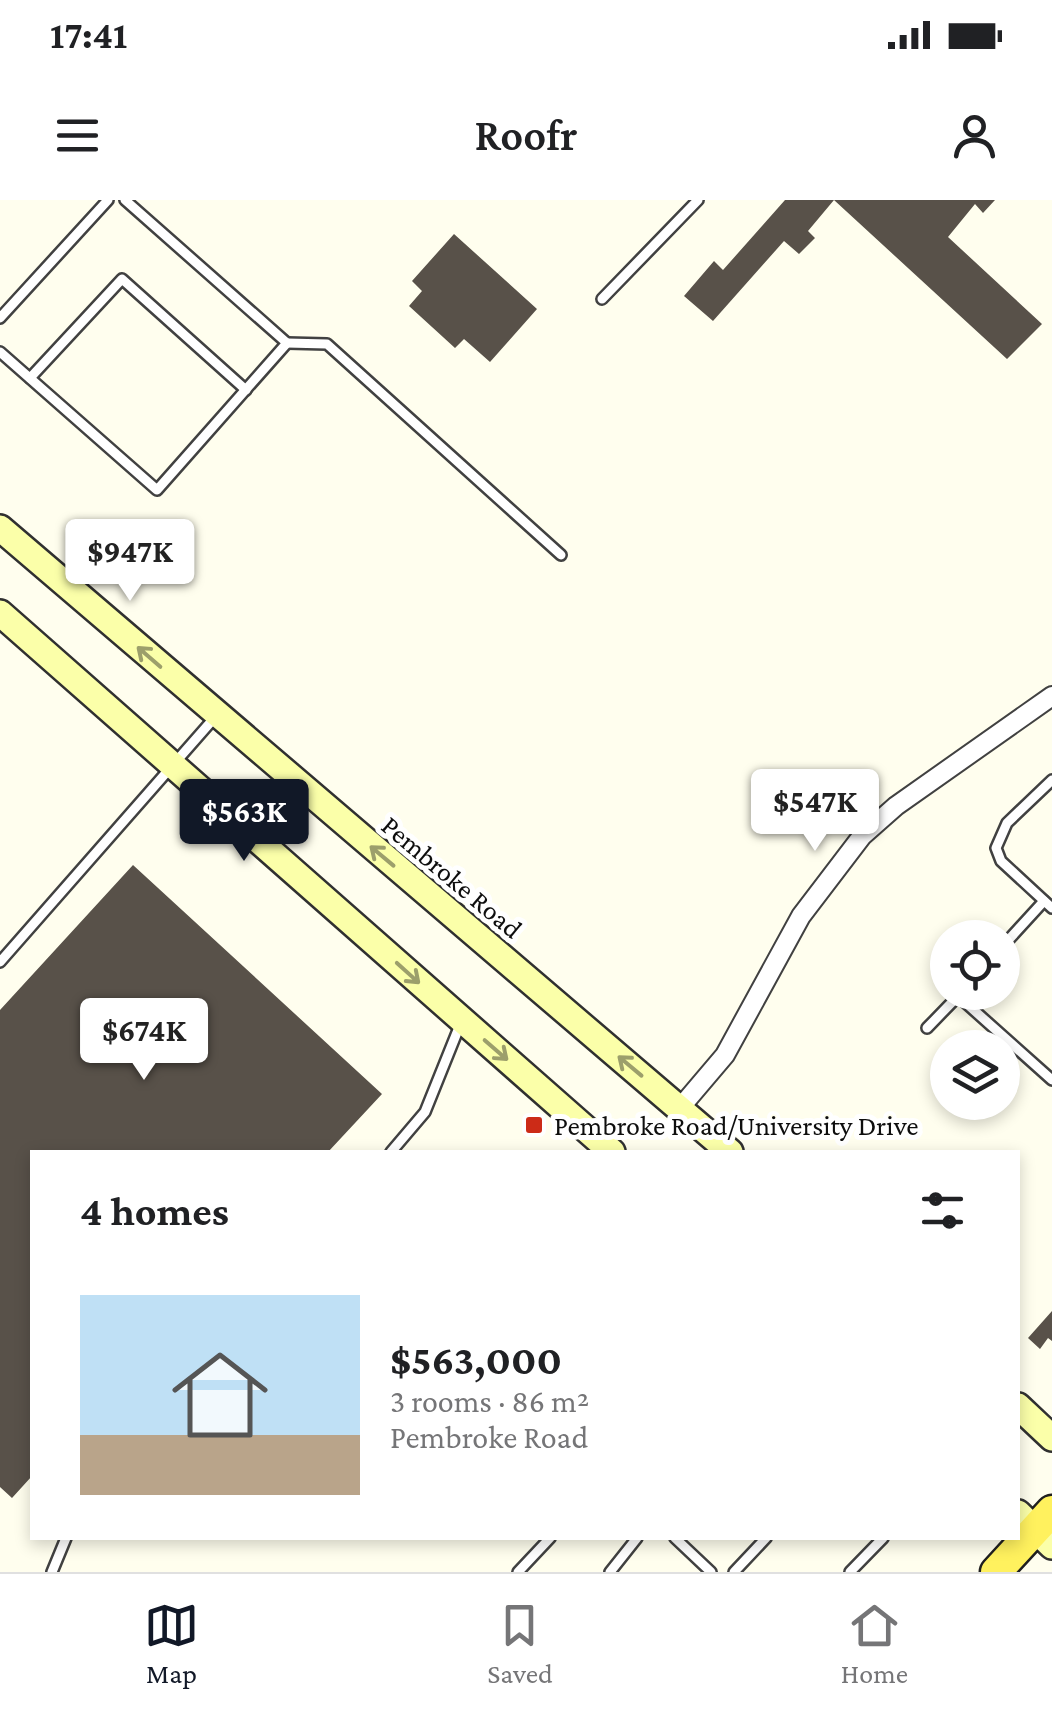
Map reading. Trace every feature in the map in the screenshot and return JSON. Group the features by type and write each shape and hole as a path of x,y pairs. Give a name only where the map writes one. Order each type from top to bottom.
{"main road":[{"name":"Pembroke Road","path":"0,528 728,1150"},
{"path":"0,613 610,1150"},
{"path":"1020,1408 1052,1438"},
{"path":"996,1572 1039,1525"}],"street":[{"path":"680,1108 725,1055 802,916 862,836 896,806 1052,696"}],"lane":[{"path":"0,318 108,200"},
{"path":"125,200 287,343 327,344 561,554"},
{"path":"602,299 698,200"},
{"path":"30,378 122,278 246,390"},
{"path":"0,352 157,490 287,343"},
{"path":"0,962 171,762 217,715"},
{"path":"1020,930 1048,904 1001,861 996,848 1007,823 1052,780"},
{"path":"927,1028 944,1010"},
{"path":"977,1010 1052,1080"},
{"path":"392,1150 424,1112 462,1021"},
{"path":"52,1572 65,1540"},
{"path":"518,1572 548,1540"},
{"path":"610,1572 635,1540"},
{"path":"677,1540 711,1572"},
{"path":"734,1572 764,1540"},
{"path":"850,1572 881,1540"}],"building":[{"path":"785,200 834,200 808,231 815,238 799,254 784,241 713,321 684,296 714,261 723,270"},
{"path":"834,200 995,200 983,213 975,204 948,237 1042,324 1007,359"},
{"path":"454,234 537,309 490,362 464,339 455,348 409,306 422,291 412,281"},
{"path":"133,865 382,1094 330,1150 30,1150 30,1478 12,1498 0,1487 0,1010"},
{"path":"1052,1311 1052,1341 1048,1338 1040,1349 1028,1338"}],"place":[{"name":"Pembroke Road/University Drive","path":"534,1125"}]}
